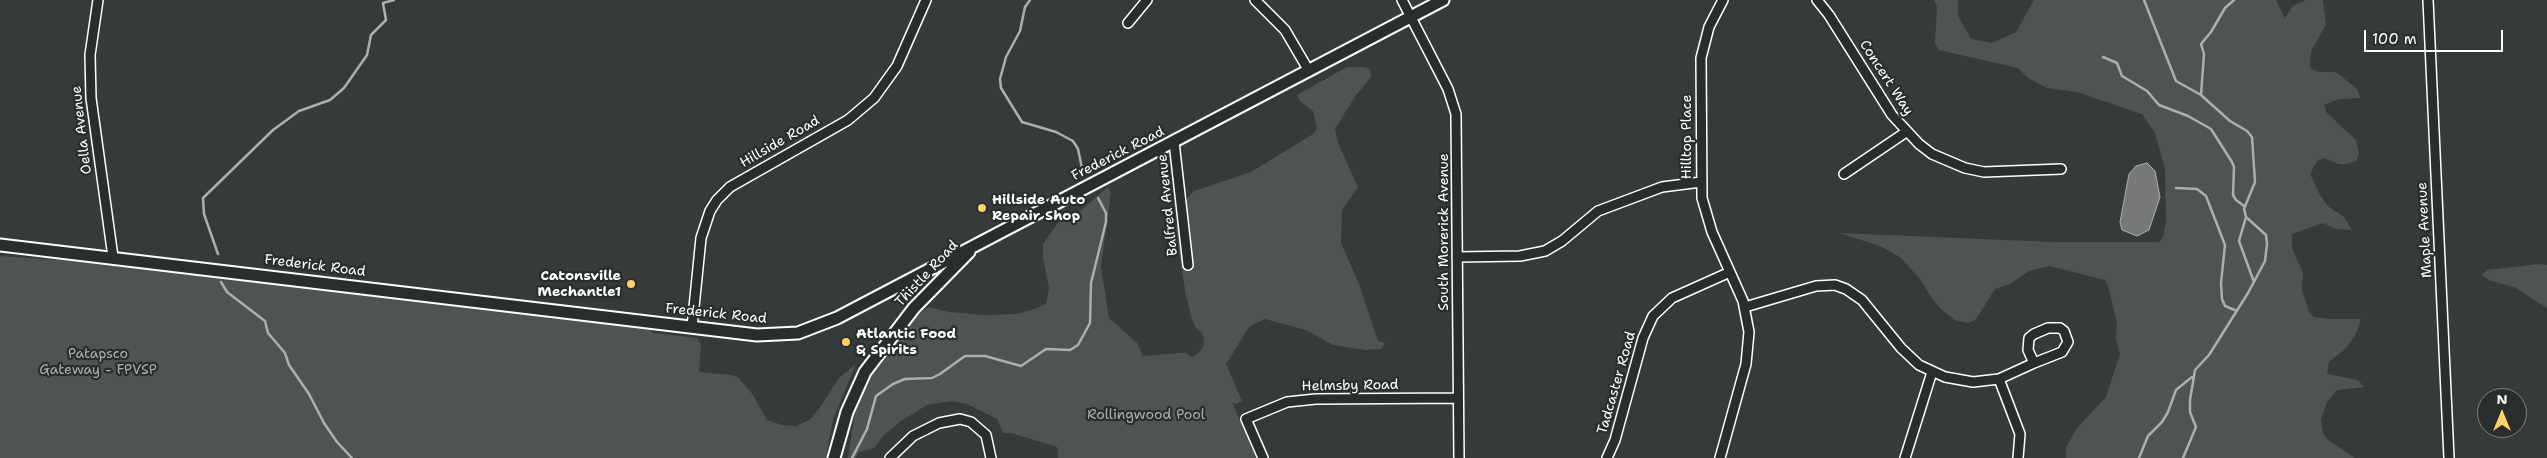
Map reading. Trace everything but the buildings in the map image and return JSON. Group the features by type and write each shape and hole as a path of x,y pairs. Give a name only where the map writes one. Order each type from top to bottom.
{"main road":[{"name":"Frederick Road","path":"0,245 757,335 780,335 814,328 1174,142 1443,0"},
{"name":"Thistle Road","path":"834,458 847,412 865,372 914,308 977,244"}],"street":[{"name":"Oella Avenue","path":"98,0 90,56 90,98 113,258"},
{"name":"Hillside Road","path":"692,327 701,238 710,211 717,200 730,187 848,120 874,98 897,66 926,0"},
{"path":"1128,23 1147,0"},
{"path":"1255,0 1285,30 1309,71"},
{"name":"South Morerick Avenue","path":"1402,0 1448,89 1456,114 1459,458"},
{"name":"Hilltop Place","path":"1720,458 1746,364 1749,332 1744,307 1706,217 1701,182 1701,58 1709,27 1723,0"},
{"name":"Concert Way","path":"1817,0 1829,15 1892,115 1906,132 1932,154 1965,168 2004,172 2061,169"},
{"name":"Maple Avenue","path":"2428,0 2449,458"},
{"path":"1844,174 1906,132"},
{"name":"Balfred Avenue","path":"1174,142 1188,266"},
{"path":"1458,257 1520,256 1544,252 1598,211 1662,187 1701,182"},
{"name":"Tadcaster Road","path":"1608,458 1615,440 1643,338 1654,316 1672,298 1730,272"},
{"path":"1744,307 1816,286 1835,285 1846,289 1862,300 1901,348 1919,365 1945,377 1973,382 1999,379 2062,352 2068,342 2064,331 2060,328 2048,328 2029,338 2028,350 2034,363"},
{"path":"1905,458 1932,372"},
{"path":"1999,379 2020,434 2018,458"},
{"name":"Helmsby Road","path":"1264,458 1246,419 1272,408 1301,400 1458,398"},
{"path":"890,458 913,436 939,423 960,420 971,422 986,435 990,458"}],"green space":[{"path":"1934,0 1958,0 1958,16 1971,39 1992,43 2016,32 2034,0 2276,0 2285,18 2293,6 2306,0 2323,0 2326,25 2311,51 2310,68 2318,72 2334,72 2358,90 2360,98 2339,99 2324,105 2326,112 2356,140 2359,154 2356,161 2348,164 2339,164 2324,158 2317,161 2310,174 2320,195 2329,207 2344,217 2352,230 2336,229 2323,223 2292,234 2292,248 2303,273 2302,290 2309,312 2314,317 2361,319 2356,334 2347,347 2329,362 2327,374 2358,380 2364,387 2337,390 2327,402 2321,419 2323,433 2327,439 2355,458 2066,458 2066,447 2077,428 2106,397 2120,354 2116,339 2117,323 2105,280 2050,266 2029,271 2010,284 1995,289 1976,319 1969,323 1962,322 1955,320 1943,311 1933,300 1920,279 1900,257 1880,246 1839,233 2053,242 2159,242 2163,237 2166,222 2165,169 2155,133 2142,114 2077,92 2047,88 2028,78 2018,68 1939,50 1935,44 1937,7"},
{"name":"Rollingwood Pool","path":"1347,67 1370,69 1371,77 1354,98 1335,129 1338,143 1358,187 1342,210 1341,243 1359,284 1378,341 1385,343 1381,349 1366,350 1333,345 1306,330 1265,319 1249,327 1226,364 1242,401 1235,404 1232,402 1256,458 1058,458 1057,447 1011,433 1003,433 997,419 967,404 952,401 927,405 901,421 883,436 874,448 859,452 855,458 848,458 855,411 872,375 917,315 929,307 949,312 986,315 1016,314 1046,304 1049,288 1043,258 1043,244 1060,220 1080,211 1108,187 1111,193 1101,266 1109,318 1137,343 1143,356 1186,353 1192,357 1198,353 1203,347 1204,340 1202,333 1196,328 1192,320 1186,296 1176,231 1179,207 1194,191 1251,172 1313,134 1317,128 1313,111 1300,101 1297,95"},
{"name":"Patapsco Gateway - FPVSP","path":"0,256 73,261 442,304 651,330 653,333 697,338 701,344 699,372 738,377 753,395 767,420 782,425 796,426 809,420 819,409 839,378 856,364 833,419 826,458 0,458"},
{"path":"2539,264 2547,265 2547,308 2516,288 2489,280 2482,275 2487,270"}],"shaded area":[{"path":"2147,163 2155,171 2160,197 2149,230 2137,236 2122,230 2120,222 2129,174 2136,166"}],"waterway":[{"path":"218,254 204,214 203,198 273,130 299,111 330,100 344,88 367,55 371,35 386,20 383,3 394,0"},
{"path":"1030,0 1025,7 1020,31 1006,57 1000,79 1001,88 1022,122 1056,132 1073,141 1078,149 1083,173"},
{"path":"2144,0 2176,81 2201,95 2230,121 2247,131 2252,137 2255,182 2244,209 2246,217 2266,235 2267,244 2265,261 2248,293 2209,355 2195,370 2190,412 2196,427 2183,458"},
{"path":"2201,95 2204,54 2201,44 2211,32 2225,8 2234,0"},
{"path":"2103,57 2117,63 2122,76 2147,91 2159,105 2188,116 2211,129 2232,162 2234,167 2233,195 2244,206"},
{"path":"2176,188 2197,189 2206,196 2225,245 2221,283 2222,299 2225,306 2237,311"},
{"path":"852,458 867,429 876,396 893,384 905,379 932,378 965,356 985,356 1021,366 1046,349 1070,350 1078,345 1090,323 1091,283 1106,222 1106,213 1098,198"},
{"path":"2246,217 2239,241 2254,282"},
{"path":"221,282 227,292 265,321 268,333 285,353 289,365 309,394 324,423 337,442 352,458"},
{"path":"2139,458 2148,436 2162,422 2168,412 2176,390 2192,377"}],"place":[{"name":"Hillside Auto Repair Shop","path":"982,208"},
{"name":"Catonsville Mechantle1","path":"631,284"},
{"name":"Atlantic Food & Spirits","path":"846,342"}]}
